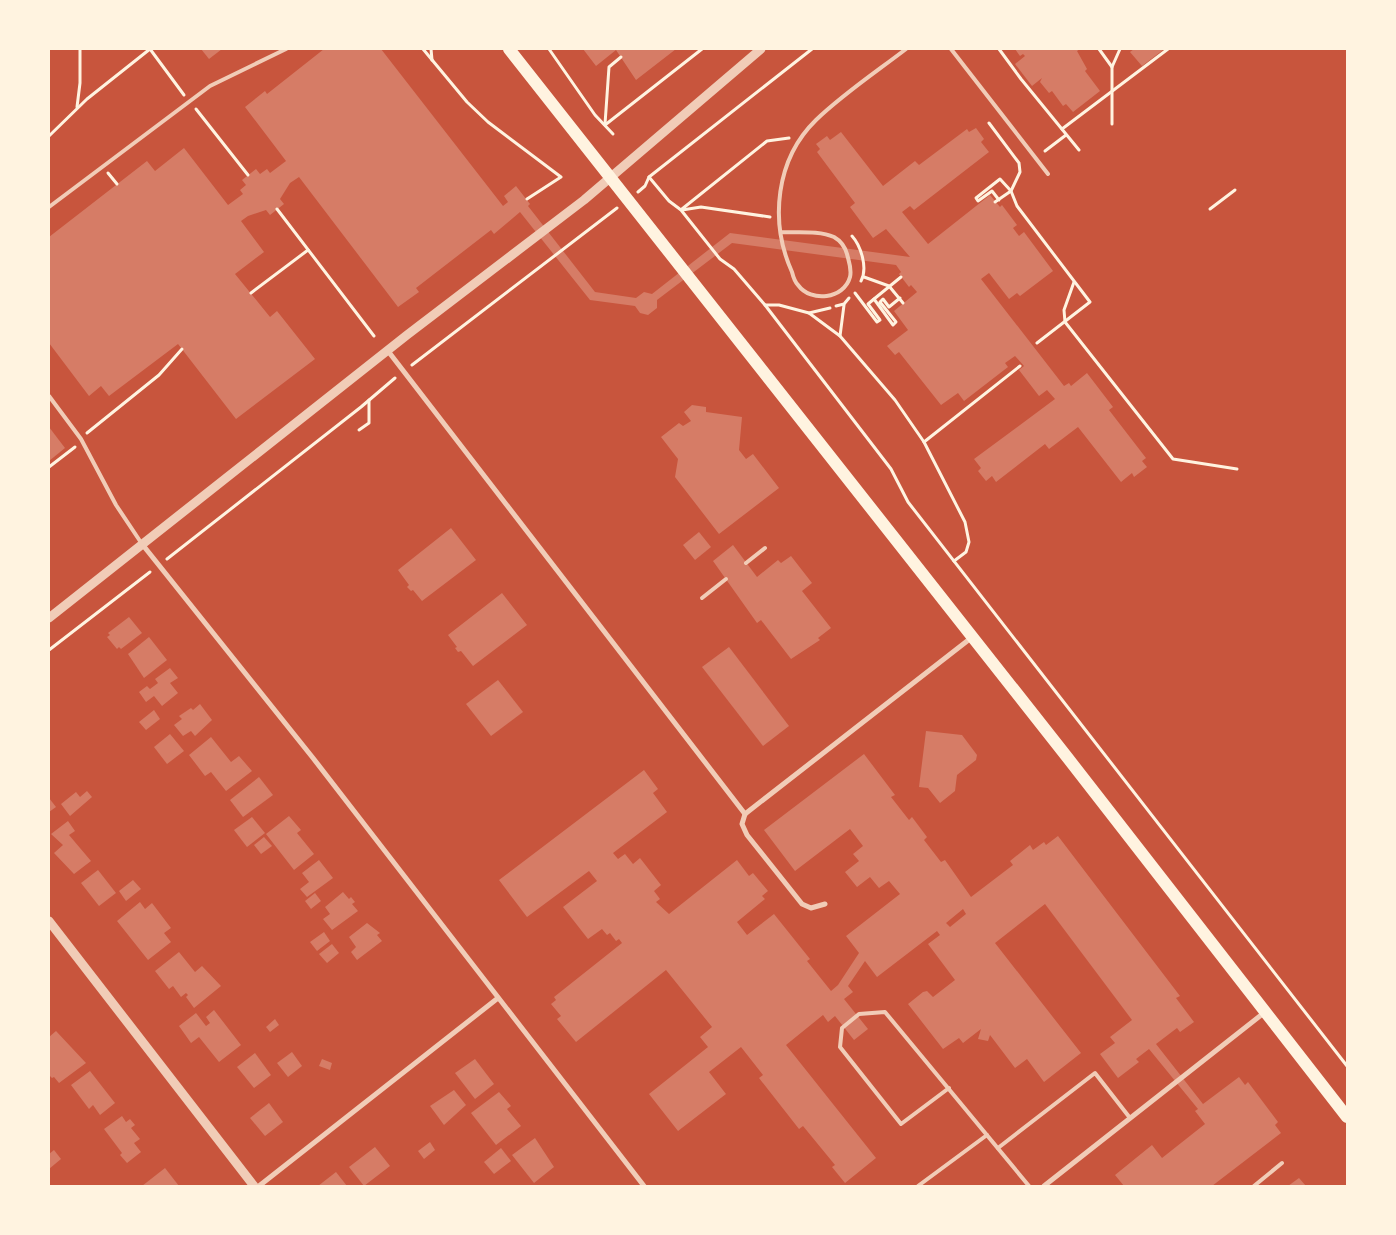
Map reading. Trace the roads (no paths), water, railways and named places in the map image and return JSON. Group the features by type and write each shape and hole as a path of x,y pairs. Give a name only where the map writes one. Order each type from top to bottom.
{"main road":[{"path":"509,49 1266,1011 1347,1117"}],"street":[{"path":"49,618 388,351 584,200 610,175 761,49"},
{"path":"388,351 745,814"},
{"path":"142,544 313,758 644,1186"},
{"path":"825,904 811,908 802,904 747,835 742,824 745,814 972,637"},
{"path":"49,921 254,1186"},
{"path":"260,1186 498,998"},
{"path":"1044,1186 1266,1011"}],"lane":[{"path":"49,207 216,83 286,49"},
{"path":"781,232 833,237 845,246 851,267 850,278 841,291 826,297 811,296 798,286 786,260 781,232 779,190 786,167 802,136 816,120 906,49"},
{"path":"950,49 1048,174"},
{"path":"49,396 81,439 116,505 142,544"},
{"path":"746,563 765,548"},
{"path":"702,598 726,579"},
{"path":"948,1088 901,1124 839,1045 842,1028 859,1014 882,1011 909,1039 1030,1186"},
{"path":"998,1148 1095,1073 1130,1118"},
{"path":"918,1186 987,1135"},
{"path":"1254,1186 1282,1164"}]}
